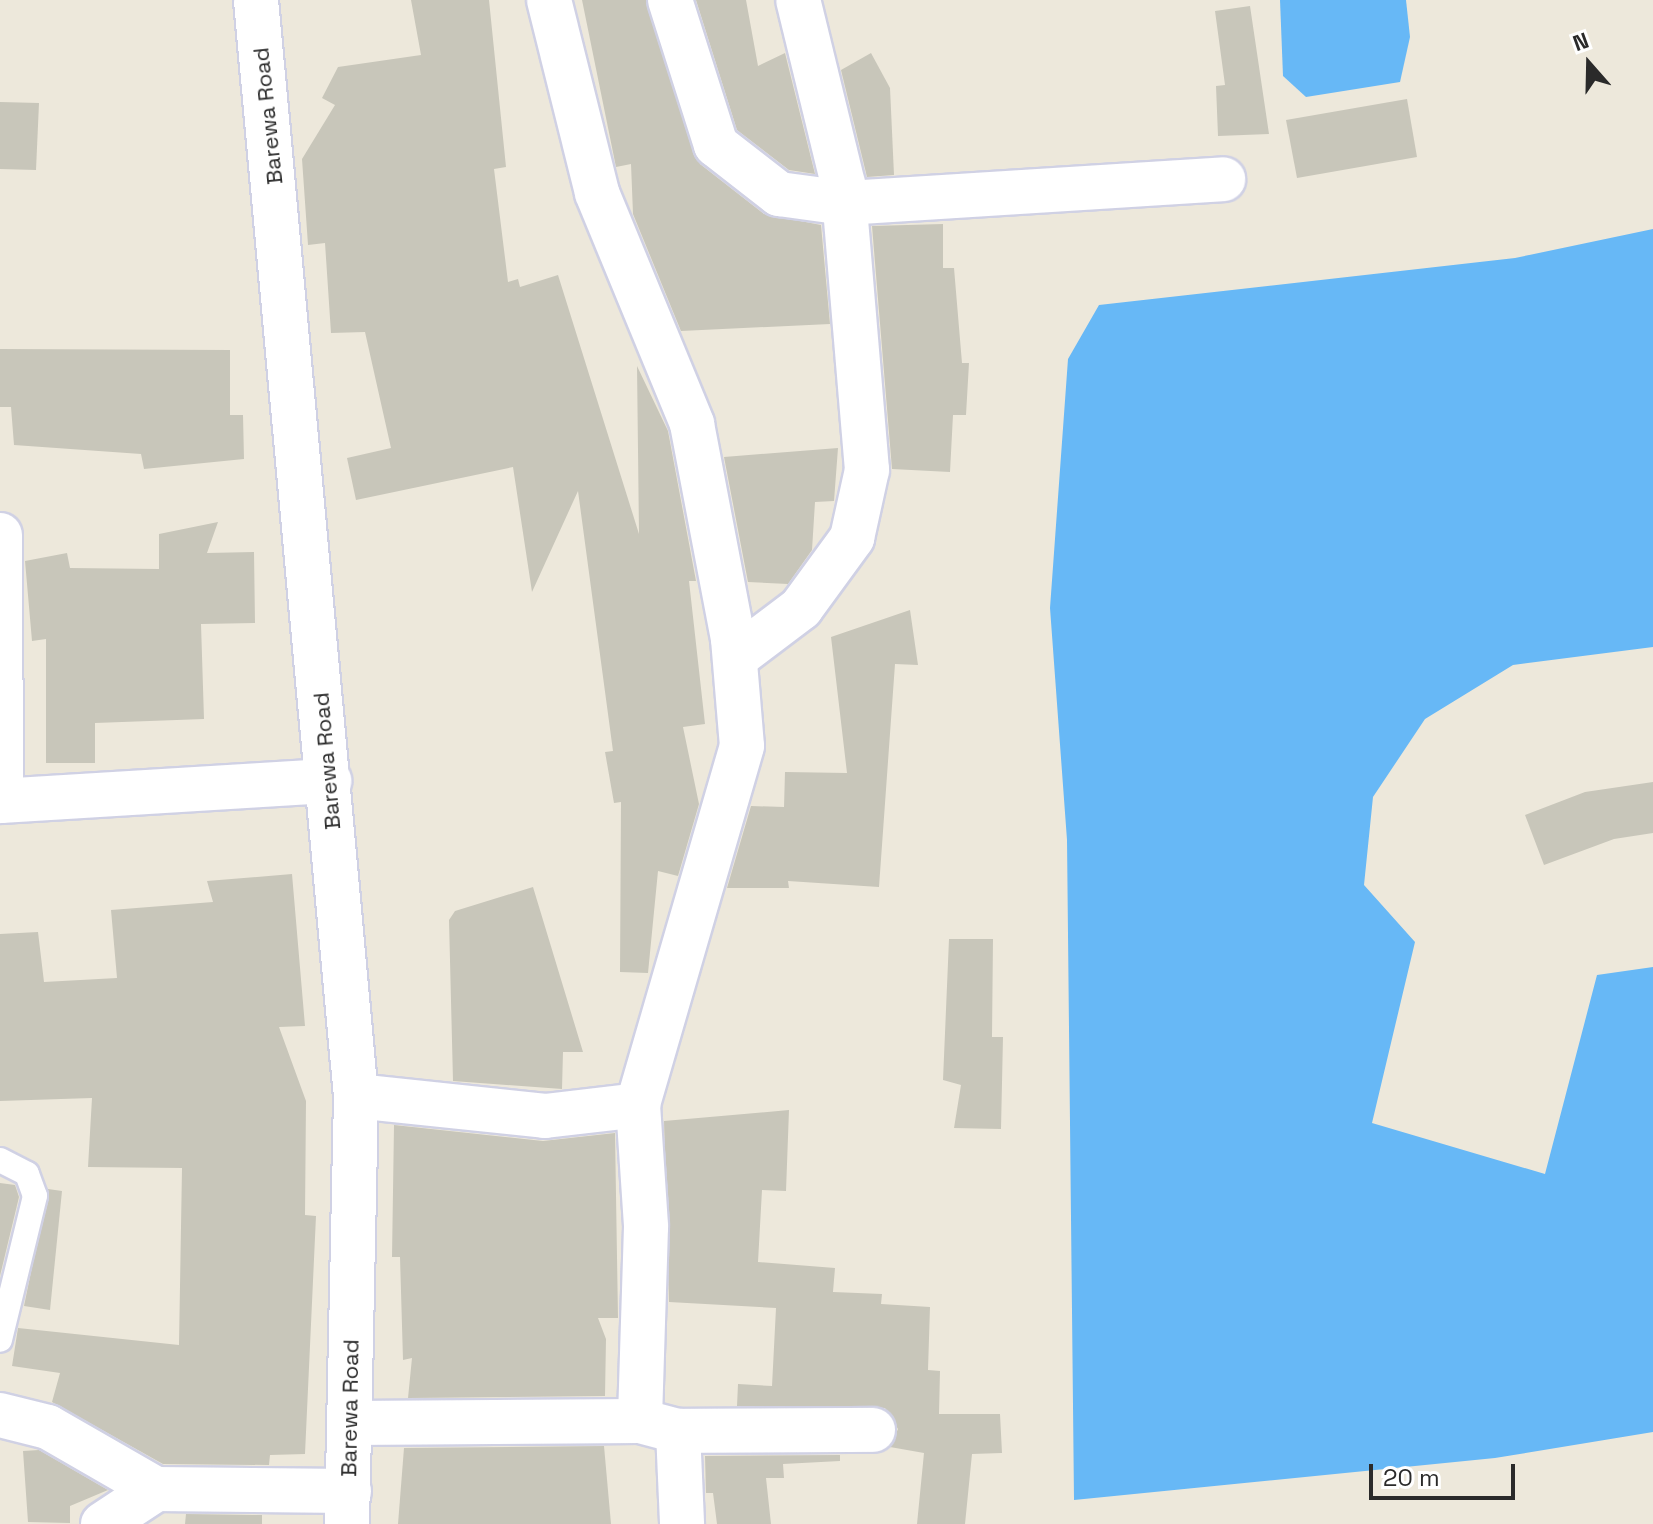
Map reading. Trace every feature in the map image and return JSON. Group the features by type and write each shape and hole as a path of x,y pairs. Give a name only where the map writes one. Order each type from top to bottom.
{"street":[{"name":"Barewa Road","path":"256,0 356,1096 348,1507"},
{"path":"549,0 597,193 692,424 735,658 742,746 638,1105 659,1426 682,1524"},
{"path":"670,0 716,145 779,194 846,203 1223,179"},
{"path":"735,658 801,608 852,538 867,470 846,203 798,0"},
{"path":"0,535 0,802 329,781"},
{"path":"356,1096 545,1116 638,1105"},
{"path":"0,1415 48,1427 156,1489 348,1507"},
{"path":"349,1423 873,1430"},
{"path":"103,1524 156,1489"}],"lane":[{"path":"0,1160 27,1174 35,1196 0,1340"}],"water":[{"path":"1280,0 1406,0 1410,37 1400,82 1306,97 1283,76"},
{"path":"1653,229 1653,647 1513,665 1425,719 1373,797 1364,885 1415,942 1372,1123 1545,1174 1597,975 1653,967 1653,1432 1495,1458 1074,1500 1067,840 1050,608 1068,359 1099,305 1515,258"}],"building":[{"path":"411,0 489,0 506,167 494,169 508,282 518,279 520,287 558,275 639,534 637,366 668,431 696,581 689,581 705,724 683,727 699,804 678,876 658,871 648,973 620,972 621,802 614,803 605,752 613,751 578,491 532,592 513,467 356,500 347,458 391,448 365,332 331,333 325,243 308,245 302,159 335,105 322,98 338,67 421,55"},
{"path":"582,0 646,0 700,164 764,214 821,225 830,324 681,331 633,214 631,164 616,167"},
{"path":"696,0 746,0 758,66 785,53 815,174 789,170 737,130"},
{"path":"1250,6 1269,134 1218,136 1216,86 1225,85 1215,11"},
{"path":"871,53 890,88 894,175 867,177 841,70"},
{"path":"1407,99 1417,157 1297,178 1286,120"},
{"path":"0,102 39,103 36,170 0,169"},
{"path":"943,224 943,268 954,268 962,363 969,363 966,415 953,415 950,472 892,469 872,226"},
{"path":"0,349 230,350 230,415 243,415 244,459 144,469 141,454 14,445 11,407 0,407"},
{"path":"838,448 834,501 815,502 812,550 788,584 748,582 724,457"},
{"path":"218,522 207,553 254,552 255,623 201,624 204,719 95,723 95,763 46,763 46,639 32,641 25,561 67,553 70,568 159,569 159,534"},
{"path":"910,610 918,665 895,664 879,887 788,881 789,888 727,888 751,806 784,807 785,772 847,773 831,637"},
{"path":"1653,782 1653,833 1614,839 1544,865 1525,815 1585,792"},
{"path":"292,874 305,1026 279,1027 306,1101 305,1215 316,1216 305,1454 270,1455 269,1465 163,1464 52,1402 60,1373 12,1366 18,1328 179,1345 182,1168 88,1167 92,1098 0,1101 0,934 38,932 44,982 117,978 111,910 213,902 207,881"},
{"path":"533,887 583,1052 563,1052 562,1089 453,1081 449,920 455,911"},
{"path":"949,939 993,939 992,1037 1003,1037 1001,1129 954,1128 961,1085 943,1080"},
{"path":"789,1110 786,1191 762,1190 758,1262 835,1268 833,1292 882,1294 881,1304 930,1307 928,1370 940,1371 939,1414 1000,1414 1002,1453 972,1454 965,1524 917,1524 924,1453 890,1447 898,1429 885,1408 737,1406 738,1384 772,1386 776,1308 669,1302 664,1121"},
{"path":"394,1125 543,1141 615,1133 618,1318 598,1318 606,1339 605,1396 408,1398 412,1358 403,1360 400,1257 392,1257"},
{"path":"0,1183 15,1185 19,1197 0,1276"},
{"path":"48,1189 62,1191 50,1310 24,1306"},
{"path":"604,1446 611,1524 398,1524 404,1448"},
{"path":"39,1450 108,1490 70,1506 70,1523 28,1522 23,1451"},
{"path":"840,1455 840,1461 783,1464 784,1478 766,1478 771,1524 717,1524 713,1493 706,1493 705,1456"},
{"path":"186,1514 262,1515 262,1524 185,1524"}]}
